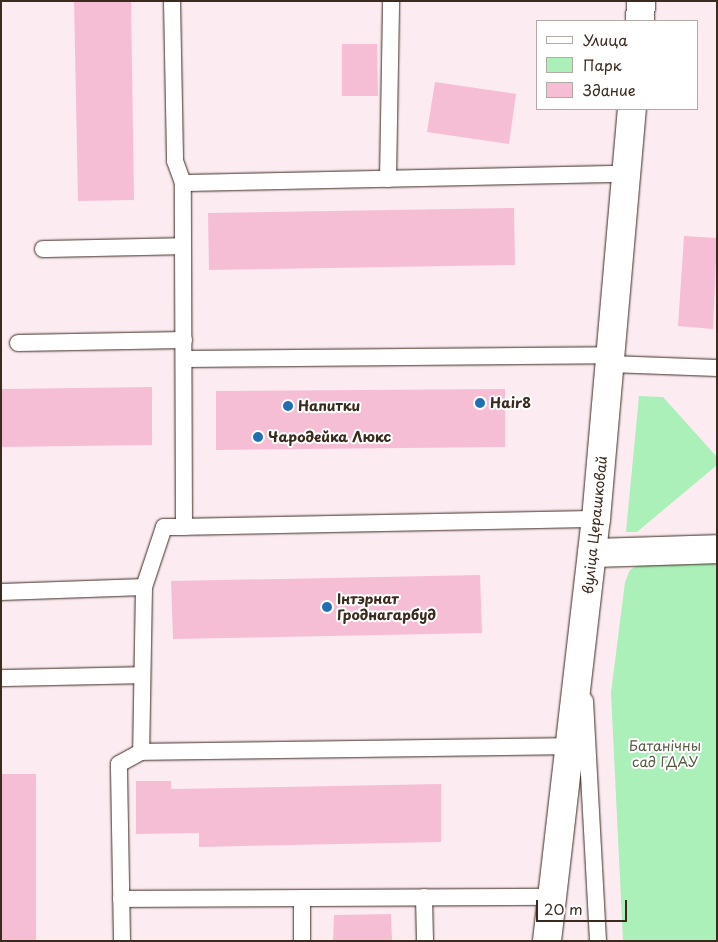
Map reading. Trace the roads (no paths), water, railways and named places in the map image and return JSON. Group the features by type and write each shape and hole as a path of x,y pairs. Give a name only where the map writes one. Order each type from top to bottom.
{"street":[{"path":"640,20 641,1"},
{"name":"вуліца Церашковай","path":"547,941 596,519 632,110"},
{"path":"592,553 717,548"}],"lane":[{"path":"172,1 175,161 183,183 184,527"},
{"path":"388,179 391,1"},
{"path":"183,183 627,174"},
{"path":"43,249 184,246"},
{"path":"18,343 184,340"},
{"path":"184,359 611,360 717,368"},
{"path":"141,752 144,587 164,527 596,519"},
{"path":"1,592 144,587"},
{"path":"582,650 598,941"},
{"path":"1,678 142,675"},
{"path":"122,941 119,764 141,752 571,746"},
{"path":"424,897 425,941"},
{"path":"121,899 553,897"},
{"path":"302,898 302,941"}],"place":[{"name":"Hair8","path":"480,403"},
{"name":"Напитки","path":"288,406"},
{"name":"Чародейка Люкс","path":"258,437"},
{"name":"Інтэрнат Гроднагарбуд","path":"327,607"}],"park label":[{"name":"Батанічны сад ГДАУ","path":"665,754"}]}
